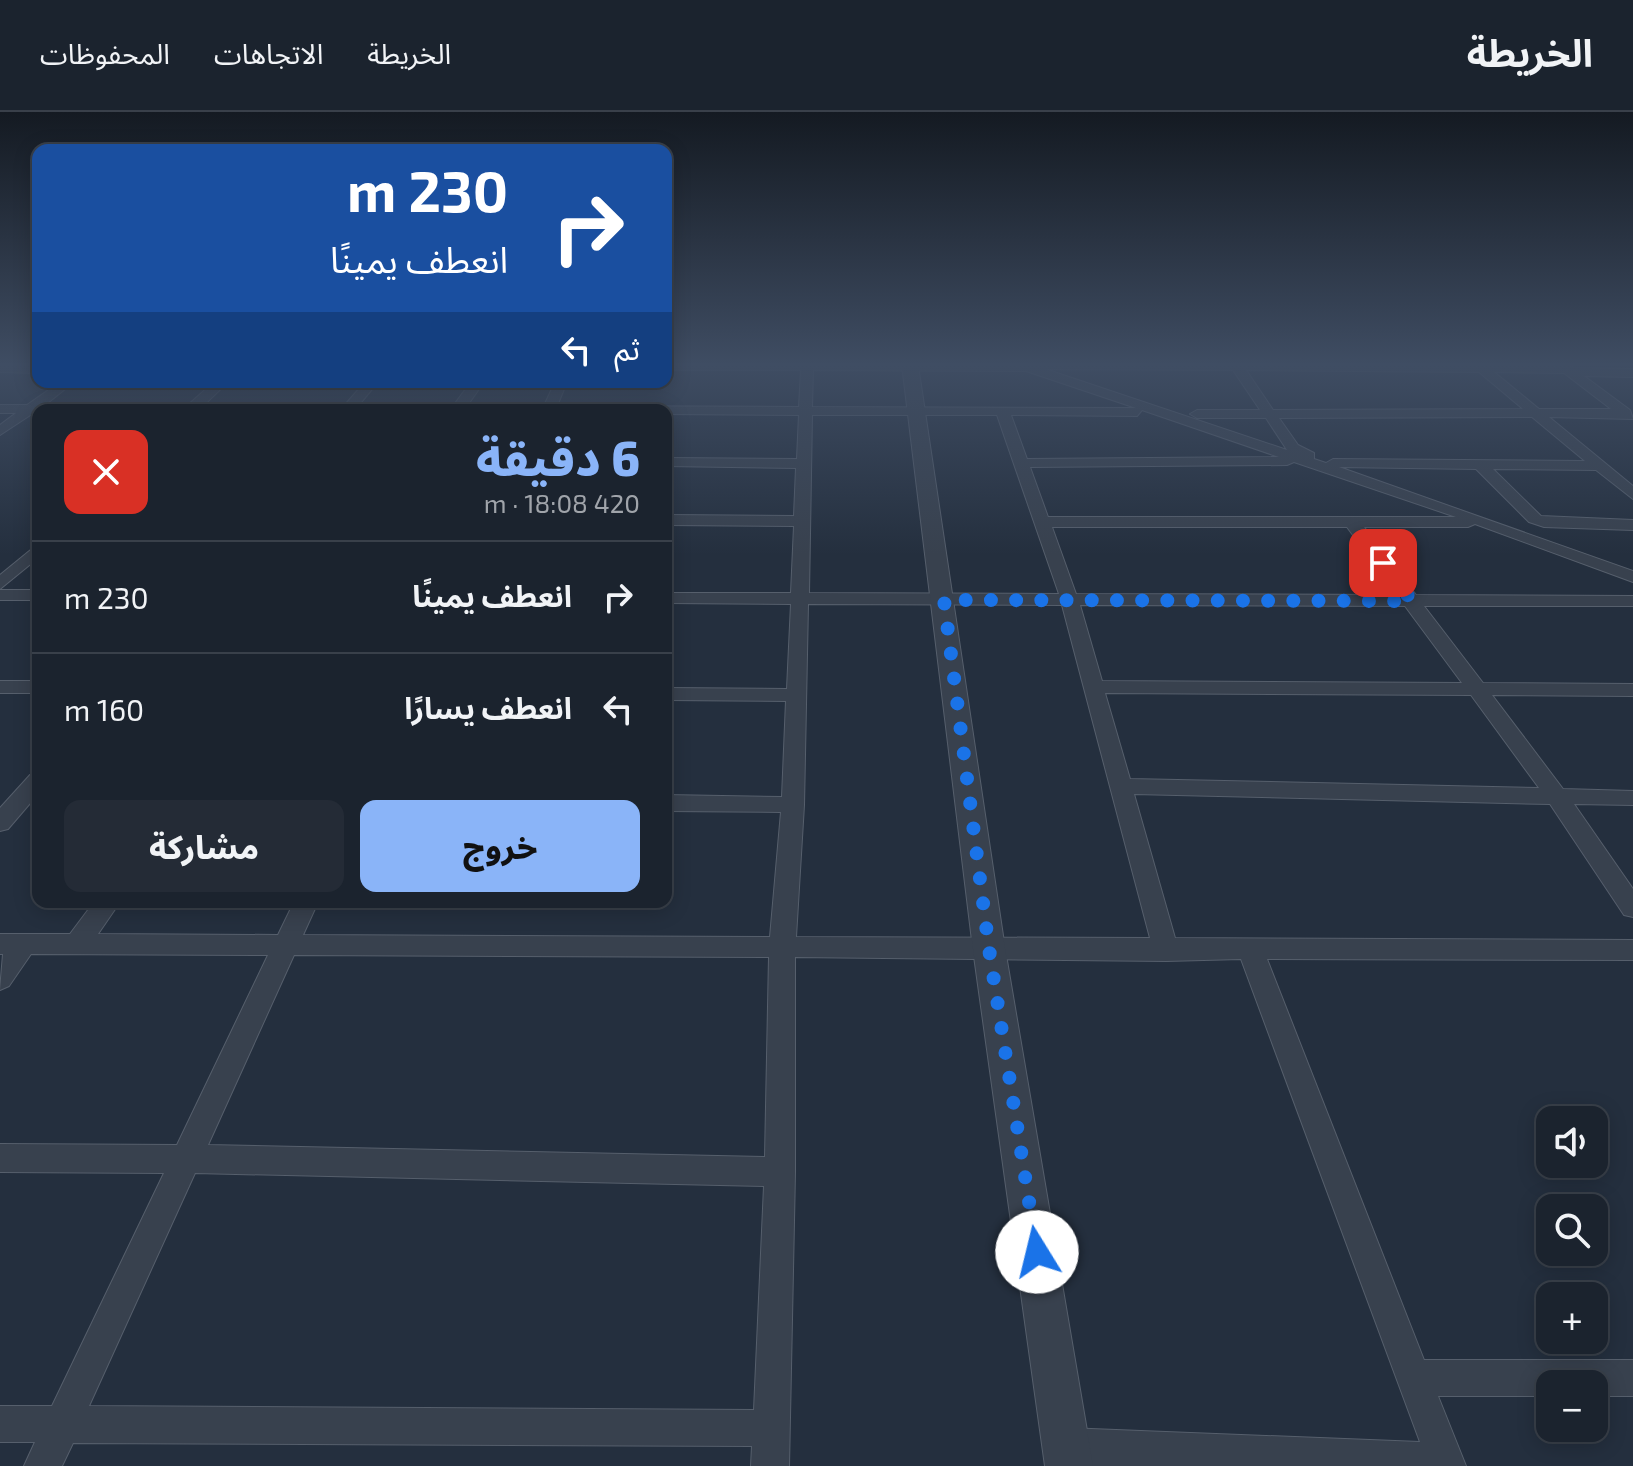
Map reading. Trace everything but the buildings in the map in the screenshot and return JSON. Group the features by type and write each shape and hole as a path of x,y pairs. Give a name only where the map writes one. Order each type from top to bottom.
{"street":[{"path":"770,1466 780,1172 782,948 793,805 798,599 807,428"},
{"path":"919,428 989,949 1068,1456 1446,1464 1251,951"},
{"path":"1008,428 1070,601 1166,951"},
{"path":"1209,428 1483,521 1633,577"},
{"path":"1281,428 1297,452 1339,463"},
{"path":"1555,428 1633,494"},
{"path":"1020,463 1308,461 1600,466"},
{"path":"672,462 806,464"},
{"path":"1479,464 1535,519 1555,524 1633,525"},
{"path":"672,520 803,521"},
{"path":"1041,522 1483,521"},
{"path":"1352,522 1557,797 1633,908"},
{"path":"0,584 32,555"},
{"path":"0,595 32,595"},
{"path":"672,598 1633,601"},
{"path":"0,687 32,687"},
{"path":"1095,687 1633,690"},
{"path":"672,694 795,695"},
{"path":"1122,786 1633,798"},
{"path":"0,795 32,790"},
{"path":"0,823 32,791"},
{"path":"672,803 793,805"},
{"path":"78,943 104,908"},
{"path":"43,1466 303,908"},
{"path":"0,979 12,944 1166,951 1633,950"},
{"path":"0,1158 780,1172"},
{"path":"1414,1378 1633,1378"},
{"path":"0,1424 772,1428"}],"route":[{"path":"1037,1252 989,949 944,600 1412,601 1383,563"}]}
